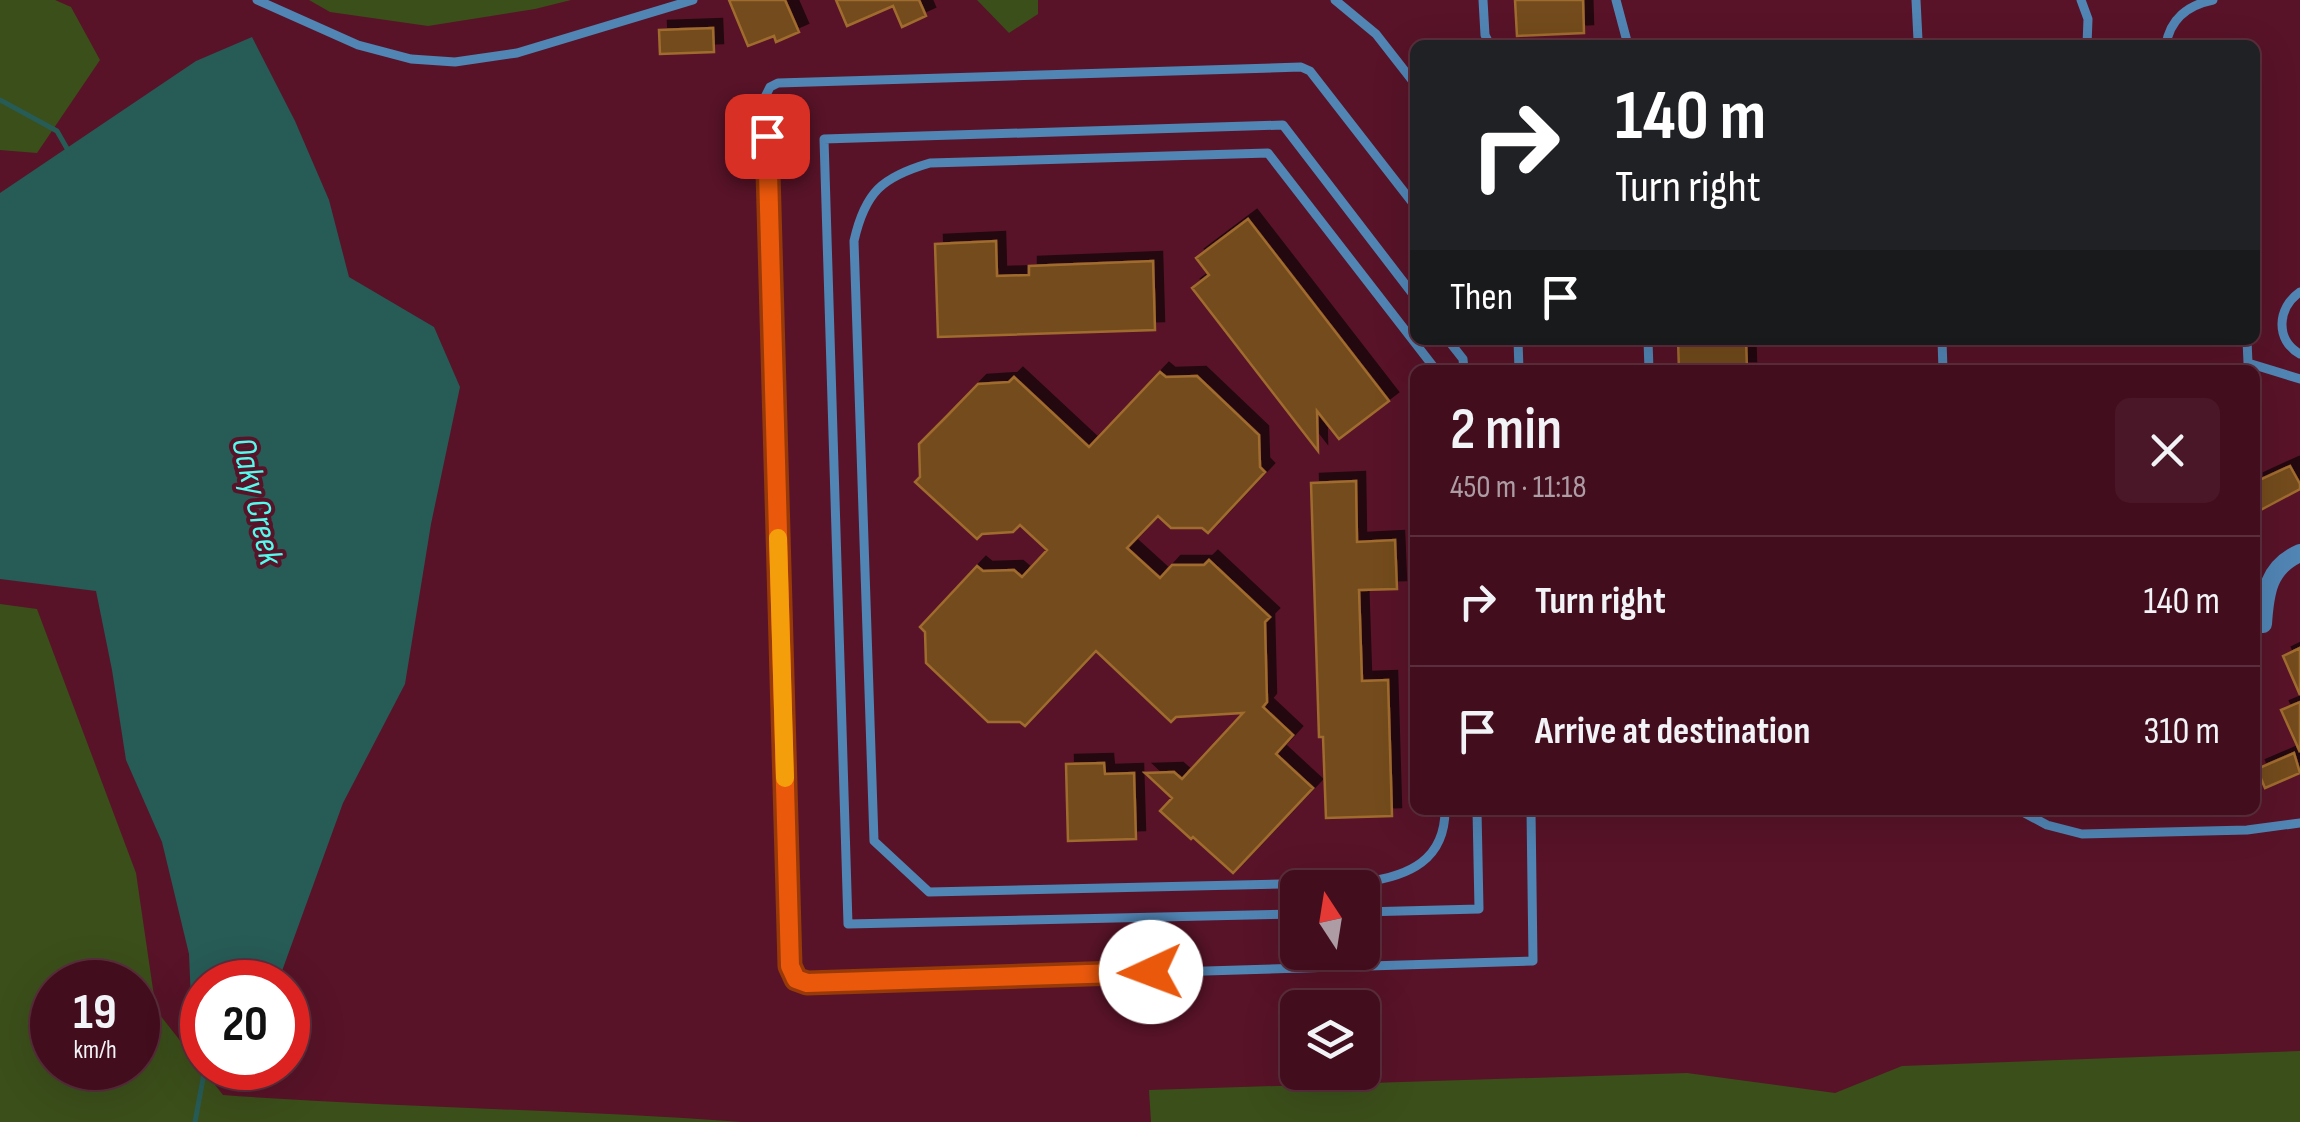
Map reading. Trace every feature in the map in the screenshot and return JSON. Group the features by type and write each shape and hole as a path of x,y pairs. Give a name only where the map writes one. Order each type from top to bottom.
{"street":[{"path":"2263,624 2265,594 2278,567 2300,553"}],"lane":[{"path":"257,0 358,45 411,59 455,62 517,53 693,0"},
{"path":"1483,0 1487,40"},
{"path":"1616,0 1627,40"},
{"path":"1916,0 1918,40"},
{"path":"2081,0 2090,30 2088,40"},
{"path":"2167,40 2177,18 2196,4 2213,0"},
{"path":"1342,2 1376,34 1410,78"},
{"path":"1410,200 1310,71 1301,67 778,83 770,88 766,97 790,966 796,979 807,983 1533,961 1532,815"},
{"path":"1280,914 848,924 824,139 1283,125 1410,290"},
{"path":"1410,336 1268,153 930,163 894,175 878,187 858,222 854,241 874,841 929,892 1365,882 1404,874 1432,854 1442,837 1445,815"},
{"path":"2300,292 2285,306 2282,323 2289,347 2300,354"},
{"path":"1417,345 1432,365"},
{"path":"2260,367 2300,380"},
{"path":"1380,912 1479,910 1476,815"},
{"path":"2028,815 2047,825 2082,834 2247,830 2300,823"}],"green space":[{"path":"0,0 55,0 71,7 100,60 37,153 0,150"},
{"path":"309,0 571,0 428,26 330,12"},
{"path":"977,0 1038,0 1038,14 1009,33"},
{"path":"0,604 37,609 136,873 149,960 30,960 30,1090 160,1090 160,1015 180,1040 180,1090 352,1103 742,1122 0,1122"},
{"path":"2300,1051 2300,1122 1151,1122 1149,1090 1280,1086 1280,1090 1380,1090 1380,1083 1687,1073 1835,1093 1902,1066"}],"water":[{"path":"252,37 295,121 329,200 349,277 434,327 460,387 431,524 405,684 343,803 286,960 189,960 162,842 126,760 96,591 0,579 0,193 196,61"}],"building":[{"path":"729,0 785,0 799,32 776,42 774,36 748,46"},
{"path":"836,0 919,0 926,16 902,27 893,6 847,26"},
{"path":"1515,0 1583,0 1584,33 1517,36"},
{"path":"713,28 714,52 660,54 659,30"},
{"path":"1248,219 1389,401 1339,439 1317,411 1318,451 1192,288 1209,275 1196,258"},
{"path":"996,241 997,276 1029,275 1029,266 1153,261 1155,330 938,337 935,244"},
{"path":"1678,345 1746,345 1747,365 1679,365"},
{"path":"1160,372 1166,377 1197,376 1259,435 1260,467 1265,472 1208,533 1202,528 1171,528 1158,516 1127,548 1160,578 1172,565 1204,565 1209,560 1270,617 1265,622 1267,702 1263,707 1293,735 1276,754 1313,788 1233,873 1160,811 1172,798 1145,773 1174,772 1182,779 1243,713 1176,717 1171,722 1096,651 1025,726 1020,722 988,722 926,663 925,632 920,627 977,566 983,571 1014,570 1022,577 1047,550 1020,525 1013,532 982,534 977,539 915,482 920,477 919,444 978,384 1009,382 1014,377 1089,447"},
{"path":"2290,466 2300,489 2260,510 2260,480"},
{"path":"1356,481 1357,542 1395,540 1397,589 1359,590 1362,681 1388,680 1392,816 1326,818 1323,737 1319,737 1311,483"},
{"path":"2300,648 2300,695 2283,656"},
{"path":"2300,702 2300,752 2281,710"},
{"path":"2294,753 2300,773 2265,788 2260,768"},
{"path":"1104,763 1105,774 1134,773 1136,839 1068,841 1066,764"}],"waterway":[{"name":"Oaky Creek","path":"0,100 57,131 69,152"},
{"name":"Oaky Creek","path":"195,1122 201,1090"}],"slow traffic":[{"path":"778,538 785,778"}],"route":[{"path":"767,136 790,966 796,979 807,983 1151,972"}]}
